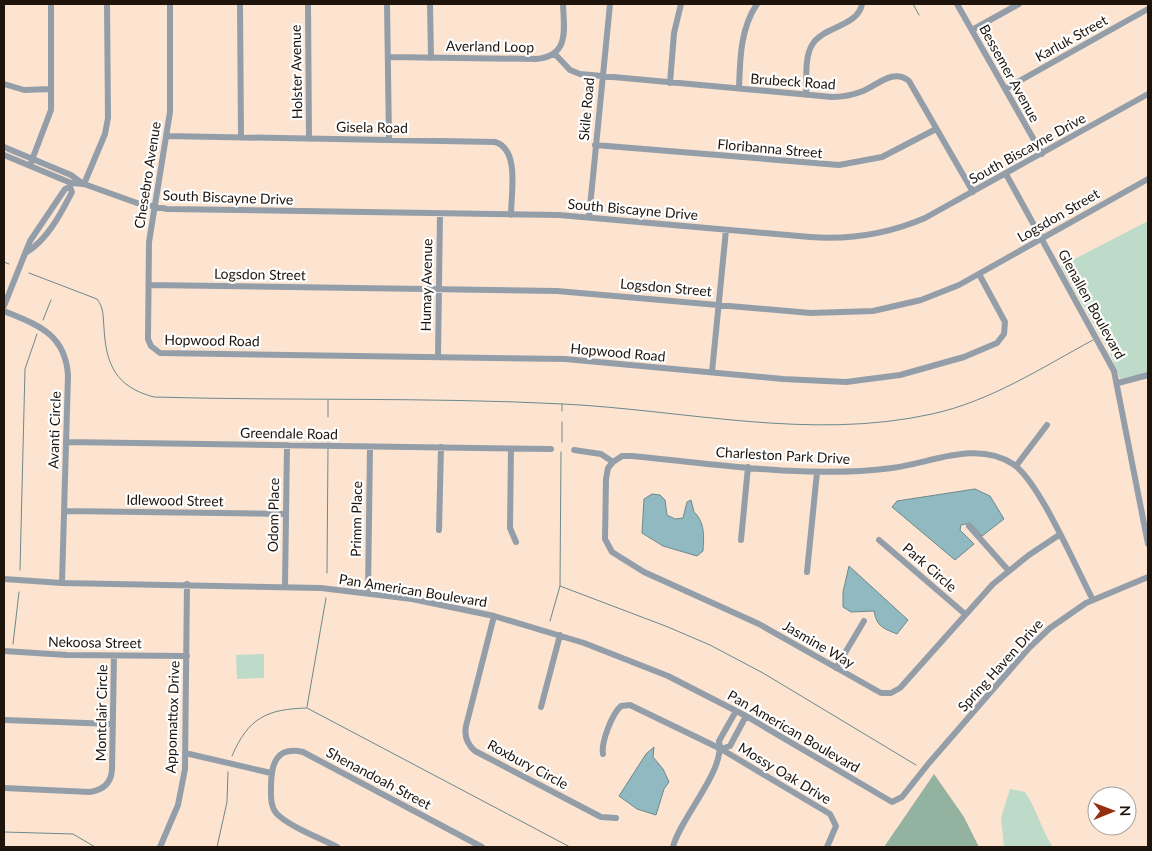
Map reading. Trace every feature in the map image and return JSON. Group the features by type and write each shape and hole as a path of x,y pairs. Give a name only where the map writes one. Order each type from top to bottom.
{"street":[{"path":"31,162 50,115 51,4"},
{"path":"84,184 105,134 108,118 107,4"},
{"name":"Chesebro Avenue","path":"153,348 148,338 149,242 171,96 170,4"},
{"path":"240,4 241,138"},
{"name":"Holster Avenue","path":"308,4 309,139"},
{"path":"387,4 389,140"},
{"name":"Averland Loop","path":"430,4 431,58"},
{"name":"Averland Loop","path":"388,57 536,59 554,54 563,39 564,4"},
{"name":"Skile Road","path":"589,217 610,4"},
{"path":"670,83 674,33 681,4"},
{"path":"739,89 743,36 747,22 757,4"},
{"path":"806,96 809,54 812,44 818,38 855,16 862,4"},
{"name":"Bessemer Avenue","path":"957,4 1042,154"},
{"path":"972,30 1019,4"},
{"name":"Karluk Street","path":"1005,89 1148,9"},
{"name":"Brubeck Road","path":"554,54 570,70 602,77 806,96 849,96 892,76 901,76 909,81 973,192"},
{"path":"4,84 24,90 51,89"},
{"name":"South Biscayne Drive","path":"4,147 72,182 84,184 118,198 154,208 190,211 589,217 824,238 861,237 915,223 1148,94"},
{"name":"Floribanna Street","path":"595,145 839,165 861,163 882,157 936,129"},
{"name":"Gisela Road","path":"166,136 492,141 502,144 509,150 512,159 511,215"},
{"name":"South Biscayne Drive","path":"4,155 31,162"},
{"name":"Glenallen Boulevard","path":"1006,174 1107,355 1118,383 1148,544"},
{"name":"Logsdon Street","path":"148,284 557,291 812,313 873,310 927,298 979,274 1148,179"},
{"path":"4,306 30,242 65,189 72,182"},
{"name":"Humay Avenue","path":"438,357 440,214"},
{"path":"712,372 726,230"},
{"name":"Hopwood Road","path":"153,348 164,354 565,359 816,382 846,382 900,376 964,357 997,342 1006,330 1001,314 979,274"},
{"name":"Avanti Circle","path":"4,311 47,331 63,352 68,375 62,583"},
{"path":"1118,383 1148,376"},
{"path":"1016,466 1048,425"},
{"name":"Greendale Road","path":"66,442 511,448"},
{"name":"Odom Place","path":"285,586 287,445"},
{"name":"Primm Place","path":"368,592 370,447"},
{"path":"440,530 441,447"},
{"path":"516,542 510,526 511,448 551,449"},
{"path":"574,450 601,454 613,462"},
{"name":"Charleston Park Drive","path":"613,462 622,456 632,456 817,472 892,468 968,452 996,456 1016,466 1032,484 1093,600"},
{"name":"Jasmine Way","path":"613,462 608,468 606,479 606,539 612,552 644,572 759,624 878,693 893,692 902,686 965,614 1008,570 1059,535"},
{"path":"741,540 748,467"},
{"path":"807,572 817,472"},
{"name":"Idlewood Street","path":"64,511 286,514"},
{"path":"969,526 1008,570"},
{"name":"Park Circle","path":"879,540 965,614"},
{"name":"Spring Haven Drive","path":"894,802 902,797 929,763 1040,637 1062,619 1093,600 1148,577"},
{"name":"Pan American Boulevard","path":"4,579 62,583 285,586 368,592 494,616 560,635 645,666 746,716 889,802 894,802"},
{"name":"Appomattox Drive","path":"160,847 178,805 183,780 188,584"},
{"name":"Roxbury Circle","path":"494,616 466,726 465,735 469,744 475,751 601,817 616,818"},
{"path":"836,668 864,621"},
{"path":"541,707 560,635"},
{"name":"Nekoosa Street","path":"4,651 114,656 186,656"},
{"name":"Montclair Circle","path":"4,788 90,792 100,789 108,782 112,774 114,656"},
{"name":"Mossy Oak Drive","path":"603,754 602,743 614,715 621,706 627,704 721,749 832,816 836,830 828,847"},
{"path":"674,847 682,825 702,795 721,749 719,741 736,711"},
{"path":"721,749 730,746 746,716"},
{"path":"4,720 113,724"},
{"name":"Shenandoah Street","path":"271,773 275,761 282,753 292,750 303,752 482,847"},
{"path":"185,753 271,773 272,803 276,813 337,847"}],"green space":[{"path":"1148,221 1148,373 1120,379 1110,353 1061,266"},
{"path":"264,654 264,678 237,679 236,655"},
{"path":"934,774 964,817 979,847 884,847"},
{"path":"1010,789 1025,792 1053,847 1004,847 1001,818"}],"water":[{"path":"975,489 990,496 1004,519 982,536 970,523 961,525 960,530 974,544 955,560 892,507 897,501"},
{"path":"652,494 660,495 665,500 667,515 675,519 683,518 687,502 691,500 694,512 700,520 703,530 703,551 697,556 663,546 642,533 644,499"},
{"path":"849,566 908,620 897,634 879,624 874,611 851,612 843,607 843,592"},
{"path":"654,747 653,757 663,769 669,782 664,789 656,815 637,809 619,796 646,754"}],"waterway":[{"path":"913,4 919,15"},
{"path":"4,262 9,264"},
{"path":"29,273 97,299 103,313 107,353 116,373 130,387 154,397 563,404 748,421 840,425 886,422 932,414 975,401 1015,383 1093,340"},
{"path":"43,320 51,300"},
{"path":"20,570 25,369 37,334"},
{"path":"328,400 328,417"},
{"path":"562,404 562,411"},
{"path":"562,422 562,442"},
{"path":"328,436 328,442"},
{"path":"327,573 328,448"},
{"path":"561,452 560,586 710,645 763,673 916,765"},
{"path":"550,621 560,586"},
{"path":"13,644 19,592"},
{"path":"307,707 326,598"},
{"path":"232,756 245,733 260,718 281,711 307,708 570,847"},
{"path":"217,847 227,802 228,772"},
{"path":"4,832 73,834 95,847"}]}
